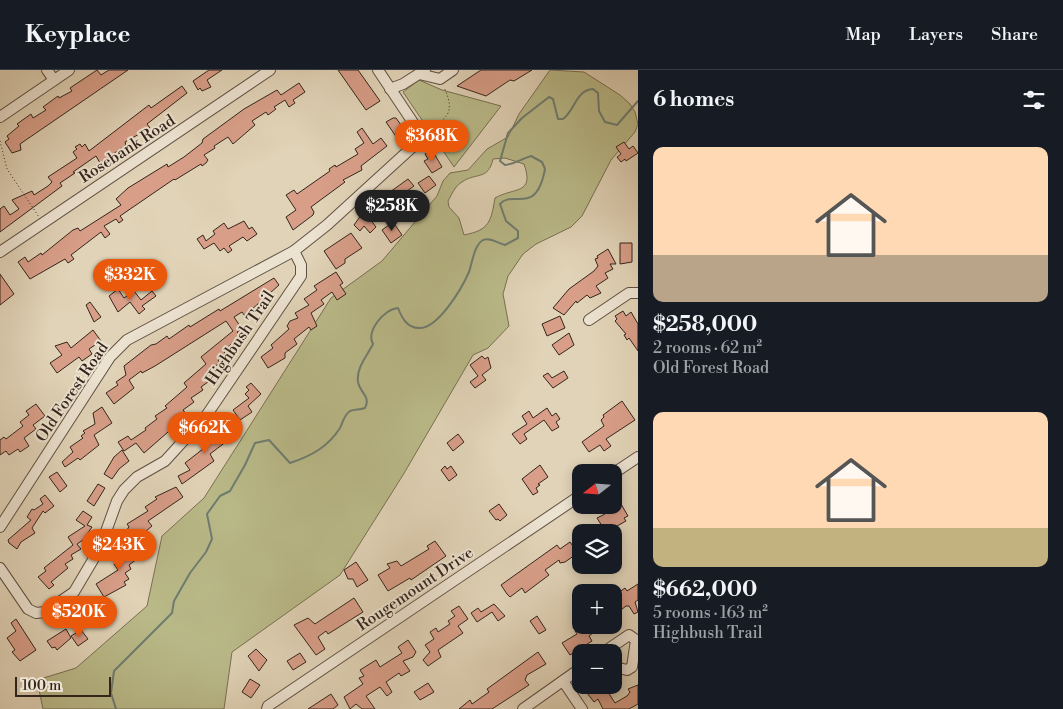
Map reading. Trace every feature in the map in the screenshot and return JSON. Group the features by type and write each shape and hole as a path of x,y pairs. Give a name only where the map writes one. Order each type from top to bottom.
{"street":[{"path":"47,70 54,80"},
{"path":"0,117 69,70"},
{"name":"Rosebank Road","path":"0,252 43,221 270,70"},
{"path":"378,70 418,130 419,141"},
{"path":"390,89 403,84 422,72 440,79 453,70"},
{"name":"Old Forest Road","path":"0,527 110,357 127,340 294,251 327,225 419,141"},
{"name":"Highbush Trail","path":"0,568 28,609 36,613 45,612 74,592 100,548 117,501 124,490 137,478 165,462 206,416 301,276 301,265 294,251"},
{"path":"589,320 629,293 638,293"},
{"path":"622,467 638,456"},
{"name":"Rougemount Drive","path":"267,709 268,706 572,501"},
{"path":"617,644 629,635 636,640 632,667 627,670 622,669"},
{"path":"522,709 572,675"},
{"path":"564,681 582,709"}],"path":[{"path":"419,141 422,133 446,118 450,100 444,88"},
{"path":"0,141 7,169 43,221"}],"green space":[{"path":"550,70 584,72 620,95 630,104 635,112 638,124 635,132 611,160 582,216 571,227 536,244 523,254 508,276 503,294 509,326 488,348 473,355 403,475 340,575 232,652 224,709 43,709 37,680 76,668 147,606 162,536 204,498 331,298 382,261 437,196 443,181 450,173 468,170 487,149 508,137 519,114","holes":["505,158 524,164 527,174 525,185 495,198 488,223 479,230 464,235 459,218 449,207 448,201 457,186 467,179 485,173 491,166 493,159"]},
{"path":"419,80 442,90 501,106 454,167 403,92"}],"building":[{"path":"97,70 101,75 109,70 128,70 20,144 21,150 12,153 5,142 9,139 7,136 19,126 17,124 31,114 33,118 46,110 43,107 58,96 59,98 72,91 70,88"},
{"path":"209,70 222,70 207,80 211,87 202,91 200,88 198,90 193,81"},
{"path":"338,70 358,70 380,101 366,110"},
{"path":"481,70 532,70 514,81 510,80 486,96 457,86"},
{"path":"299,83 305,92 293,100 295,103 289,107 285,100 274,107 276,109 268,115 266,112 252,121 255,125 233,144 228,137 214,146 215,148 204,155 208,160 206,163 174,179 120,216 123,220 119,223 116,219 104,226 110,234 105,238 101,232 71,255 74,259 68,263 65,259 30,279 18,262 25,257 28,262 41,253 42,255 73,230 78,228 80,231 121,205 116,199 128,188 167,164 168,167 184,157 202,143 203,139 244,109 277,90 281,95"},
{"path":"182,86 187,93 147,124 150,128 125,142 126,145 100,163 96,156 60,183 62,186 0,232 0,209 4,206 10,215 19,209 12,200 32,191 34,195 48,186 52,182 48,177 77,158 73,152 77,149 75,147 80,144 82,147 85,144 89,151 149,105 151,108"},
{"path":"396,118 406,132 397,138 386,122"},
{"path":"362,128 373,144 381,138 387,146 361,166 362,170 343,180 345,182 311,207 314,212 313,215 293,230 286,217 296,210 286,195 294,190 297,194 330,171 329,169 335,165 336,167 358,154 355,149 364,143 357,132"},
{"path":"624,142 629,149 633,146 638,153 621,162 617,157 621,154 616,147"},
{"path":"432,150 442,167 432,173 424,161 428,159 425,154"},
{"path":"429,176 436,185 425,193 418,183"},
{"path":"408,179 414,186 399,197 402,200 388,211 379,200"},
{"path":"364,211 376,227 370,233 364,226 360,231 354,225"},
{"path":"244,221 249,229 252,227 257,234 247,241 243,237 229,246 232,250 228,253 224,248 220,251 214,243 204,249 197,239 203,235 206,241 215,234 213,231 224,223 228,229"},
{"path":"393,222 402,235 391,243 382,230"},
{"path":"351,233 362,248 345,259 345,263 336,269 324,251"},
{"path":"620,243 632,243 632,262 620,264"},
{"path":"608,249 616,264 610,264 613,269 605,273 608,278 596,286 601,293 590,298 587,295 577,303 576,301 564,315 553,308 569,289 594,271 598,266 595,259"},
{"path":"336,272 343,283 340,285 346,294 337,300 332,292 321,300 324,304 311,313 317,326 311,330 309,327 294,339 297,344 285,353 285,358 268,368 261,357 273,348 271,345 289,329 287,326 290,321 298,318 295,313 309,305 304,299 317,290 314,286"},
{"path":"0,274 14,294 0,305"},
{"path":"274,278 279,285 250,311 253,316 247,319 242,312 234,317 242,329 237,332 239,334 225,354 218,360 220,363 207,371 212,379 201,387 203,390 191,398 194,402 183,410 186,414 174,422 176,425 144,453 136,443 124,451 118,442 128,436 131,440 146,430 145,428 157,419 155,416 167,408 165,406 187,387 184,383 206,364 201,357 233,331 226,321 155,366 142,373 141,371 129,380 134,388 114,404 106,393 118,385 116,382 126,375 124,366 151,345 156,344 167,336 169,339 189,325 190,327 219,309 220,311"},
{"path":"118,289 124,298 134,291 141,300 152,291 156,296 142,306 145,309 139,314 130,302 118,312 109,296"},
{"path":"90,302 101,317 94,322 86,305"},
{"path":"623,311 626,316 631,312 638,324 638,351 629,338 627,340 624,335 626,334 615,321 617,319 615,316"},
{"path":"560,316 565,328 547,336 542,324"},
{"path":"93,330 101,341 89,349 92,354 82,361 79,357 57,373 50,363 62,355 55,346 67,342 71,348"},
{"path":"569,333 574,345 559,355 552,345"},
{"path":"482,356 485,359 488,357 491,368 482,375 486,380 475,388 470,382 478,376 470,365"},
{"path":"564,371 568,378 553,388 543,376 548,373 552,378"},
{"path":"251,383 261,394 248,406 252,412 240,420 233,410 249,398 245,394 249,390 246,387"},
{"path":"622,401 635,420 606,439 611,446 604,451 600,445 589,452 582,442 604,426 601,420 604,417 603,415"},
{"path":"36,404 45,416 33,425 36,429 24,438 29,446 20,452 18,449 9,455 6,451 0,455 0,440 4,437 6,439 23,426 20,422 29,415 26,411"},
{"path":"102,407 112,423 94,435 99,445 80,460 78,458 65,467 62,462 73,452 70,447 83,438 81,436 85,433 83,431 95,424 93,413"},
{"path":"547,408 552,416 556,413 560,419 556,422 559,427 552,431 544,420 524,434 527,439 520,444 512,434 527,424 522,416 529,411 533,418"},
{"path":"220,424 224,429 226,427 231,438 210,454 214,461 182,484 178,476 190,470 185,463 208,445 205,442 218,434 214,428"},
{"path":"458,434 464,442 453,451 447,443"},
{"path":"122,450 129,461 119,469 112,479 104,474 114,457"},
{"path":"540,465 548,477 538,484 540,485 536,488 538,492 533,495 522,479"},
{"path":"445,466 447,469 451,466 457,475 449,481 441,470"},
{"path":"57,472 67,486 60,492 49,477"},
{"path":"98,484 105,488 94,506 87,501"},
{"path":"176,487 183,497 148,521 152,526 133,542 126,531 129,527 127,524 148,511 145,507 157,499 155,497"},
{"path":"45,495 54,506 45,513 43,511 32,528 35,533 21,542 17,549 8,540 31,520 27,517 32,509 34,510 43,504 40,499"},
{"path":"499,504 507,515 500,521 496,520 489,511"},
{"path":"622,506 628,516 624,518 626,521 621,524 601,524 597,518 605,514 622,514"},
{"path":"83,511 92,517 87,525 92,527 83,540 77,544 81,549 71,555 73,559 65,564 68,568 51,582 54,585 49,589 38,577 46,571 44,568 73,545 68,537 85,526 76,520"},
{"path":"129,540 139,554 135,556 137,559 129,565 131,569 125,573 129,579 124,582 126,585 104,597 96,584 118,570 114,564 118,561 115,557 123,552 121,550 126,546 124,544"},
{"path":"435,541 446,556 411,580 410,578 388,591 378,575 390,568 387,564 397,561 401,566 429,549 427,546"},
{"path":"570,542 572,545 572,557 565,562 560,563 559,560 545,570 549,575 525,593 522,588 510,597 507,594 501,585 557,545 560,549"},
{"path":"356,562 368,580 357,587 353,579 348,579 344,570"},
{"path":"638,584 638,600 635,602 638,612 634,614 629,606 622,609 622,590 625,588 627,591"},
{"path":"354,598 363,612 328,634 326,631 318,637 325,649 316,655 294,625 308,618 315,624"},
{"path":"494,604 505,616 498,621 492,612 477,622 471,613 478,608 481,612"},
{"path":"459,606 468,619 458,626 463,633 438,650 441,657 428,666 423,660 430,652 425,645 434,639 430,632 436,628 438,632 450,624 448,621 455,616 451,611"},
{"path":"537,616 546,630 539,634 530,621"},
{"path":"16,619 36,650 20,661 12,652 15,650 7,638 16,631 11,623"},
{"path":"66,629 71,638 57,650 55,647 52,648 47,641"},
{"path":"81,630 88,639 78,646 71,636"},
{"path":"577,634 592,634 589,636 592,641 587,644 572,644 572,654 570,655 562,643"},
{"path":"408,640 416,652 413,657 403,661 410,671 401,676 399,673 386,682 392,692 387,696 380,687 366,696 375,709 362,709 356,704 350,709 344,697 363,684 359,678 364,676 360,670 376,660 380,667 402,653 398,647"},
{"path":"256,649 267,660 259,671 248,656"},
{"path":"538,652 546,664 527,675 525,680 529,685 492,709 459,709 470,700 472,704 489,692 487,689"},
{"path":"300,653 306,662 293,670 287,661"},
{"path":"250,679 260,685 251,698 242,692"},
{"path":"428,683 434,692 420,700 414,692"},
{"path":"638,685 638,704 629,709 603,709 598,699 594,702 588,694 609,694 615,703 627,696 630,692 628,689"},
{"path":"331,694 338,705 333,709 308,709"}],"waterway":[{"path":"116,709 111,693 114,671 172,613 174,601 190,573 206,552 212,539 207,514 220,496 230,491 255,443 269,440 290,463 312,454 324,446 335,435 348,413 352,410 365,408 367,404 366,397 359,386 358,377 363,362 373,344 371,339 374,327 382,316 398,308 403,319 408,324 415,328 426,327 441,315 461,288 469,272 475,250 480,242 488,239 505,245 518,238 518,231 506,221 500,204 505,200 524,199 536,193 541,184 545,169 542,162 531,156 505,165 500,161 508,133 522,118 549,97 553,99 558,119 563,119 579,97 587,90 593,89 598,93 599,111 605,122 617,125 638,101"}]}
